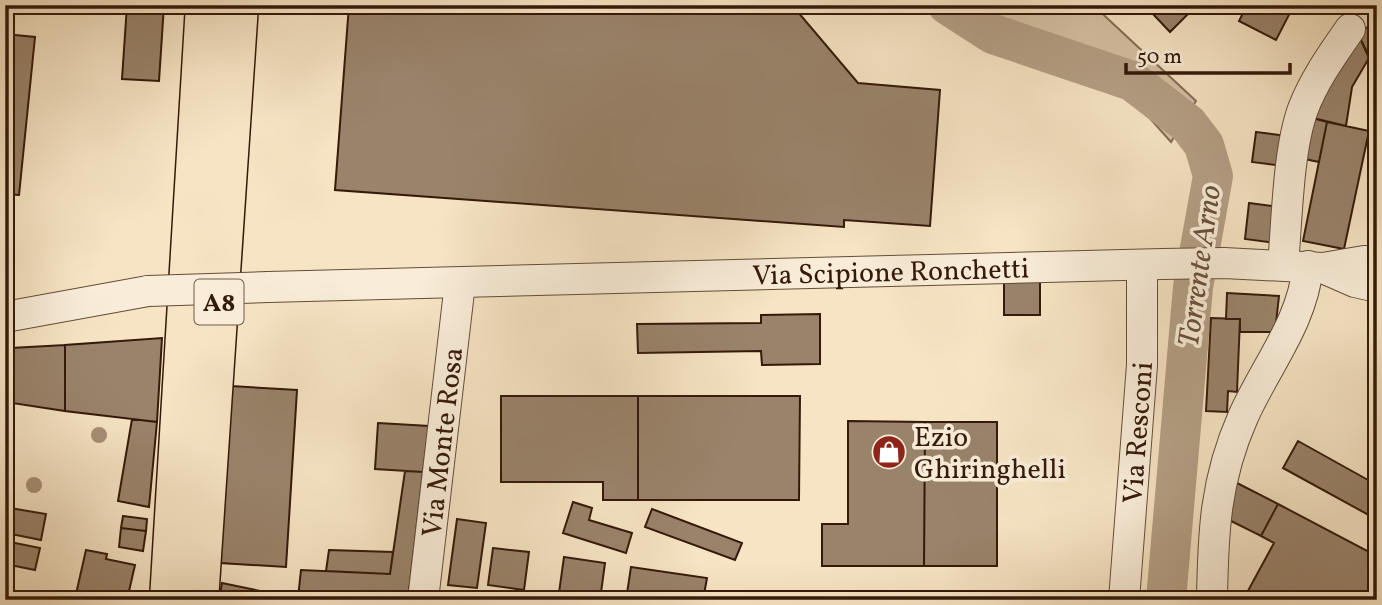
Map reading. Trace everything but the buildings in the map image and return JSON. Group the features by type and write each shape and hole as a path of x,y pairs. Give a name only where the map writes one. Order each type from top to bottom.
{"highway":[{"name":"A8","path":"170,600 205,5"},
{"name":"A8","path":"199,600 239,5"}],"street":[{"path":"1212,600 1214,517 1225,468 1243,418 1299,309 1305,266 1296,135 1302,112 1323,68 1350,29"},
{"name":"Via Scipione Ronchetti","path":"5,317 148,290 1152,264 1305,266 1377,262"},
{"name":"Via Resconi","path":"1124,600 1152,264"},
{"name":"Via Scipione Ronchetti","path":"1305,266 1377,287"},
{"name":"Via Monte Rosa","path":"423,600 460,282"}],"shaded area":[{"path":"982,5 1093,5 1196,101 1171,142 1138,105 1081,73"}],"waterway":[{"name":"Torrente Arno","path":"948,5 993,34 1132,81 1188,124 1204,145 1213,176 1193,287 1166,600"}],"place":[{"name":"Ezio Ghiringhelli","path":"889,452"}]}
